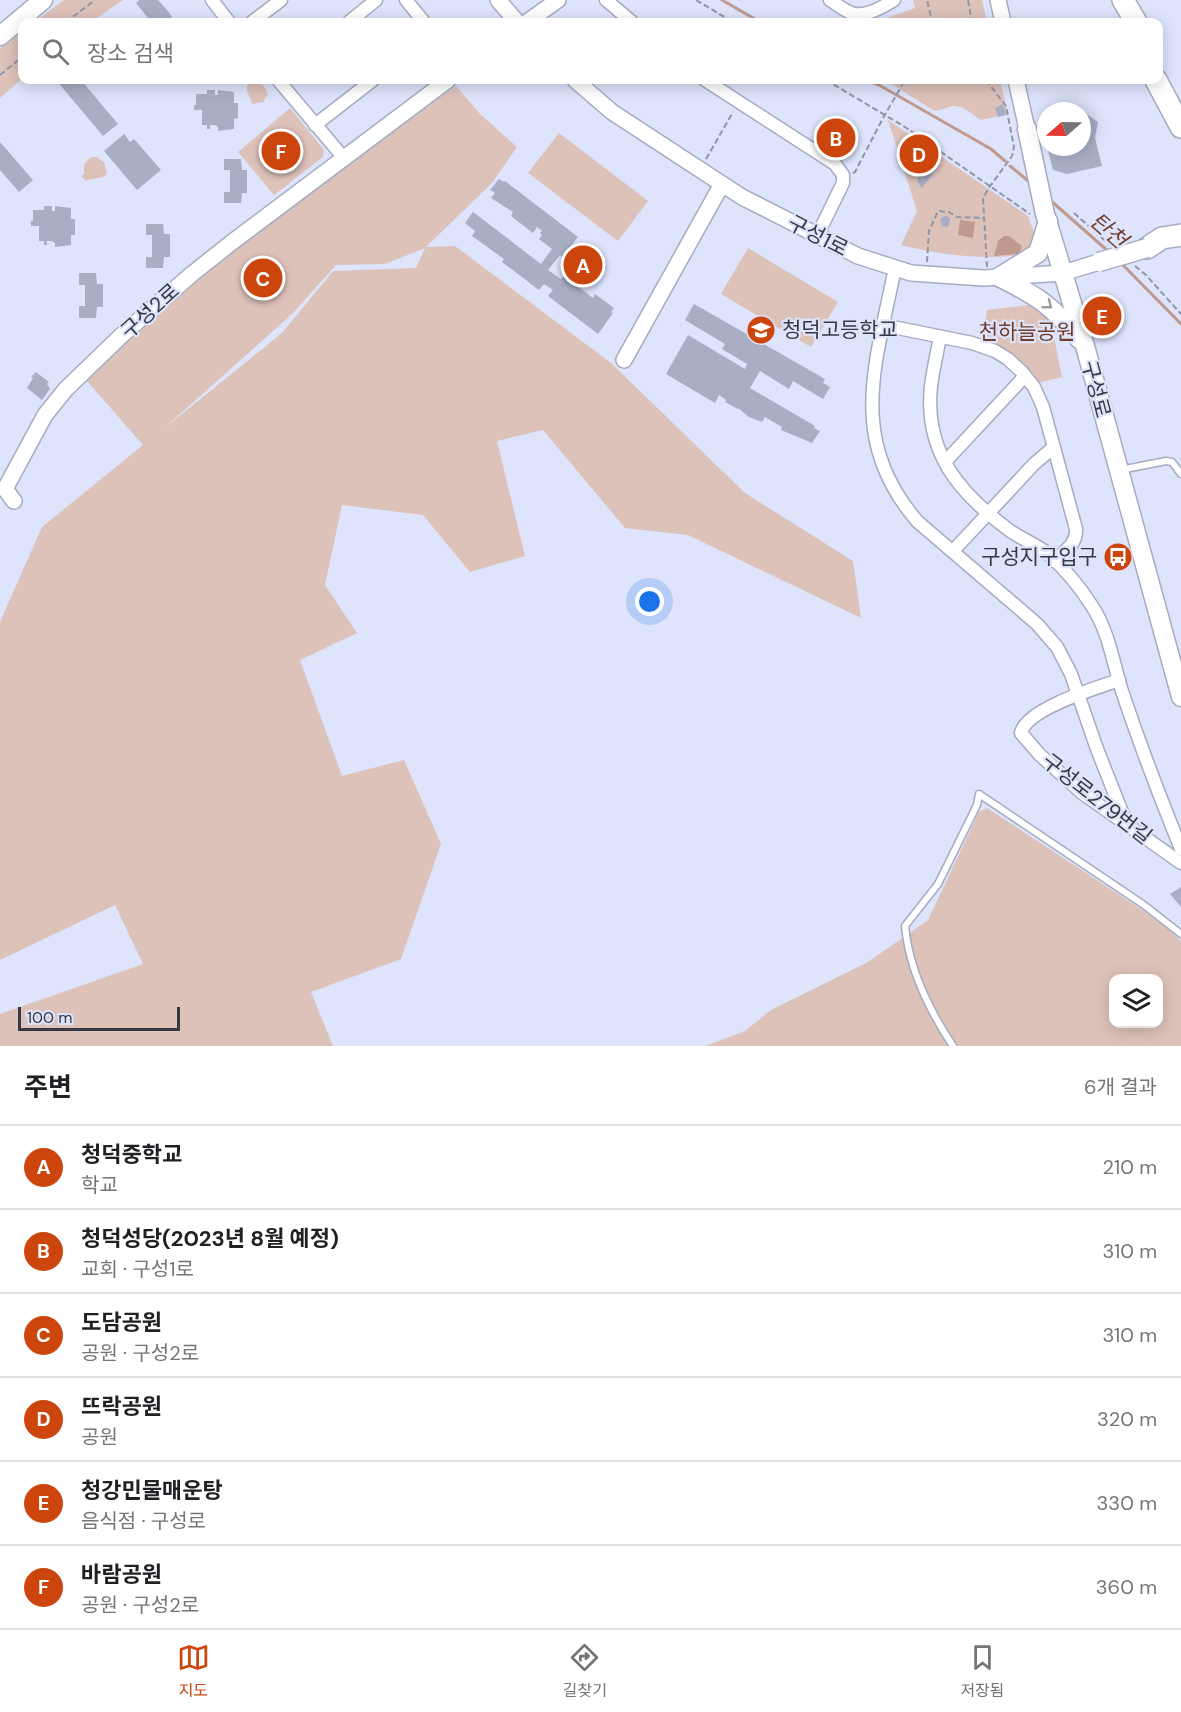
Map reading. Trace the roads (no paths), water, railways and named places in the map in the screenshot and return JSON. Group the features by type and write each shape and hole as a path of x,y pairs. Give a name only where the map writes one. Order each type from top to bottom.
{"highway":[{"path":"1115,0 1125,18"},
{"path":"1122,0 1133,18"},
{"path":"1163,70 1181,100"},
{"path":"1158,84 1181,127"},
{"path":"1147,248 1162,238 1181,235"},
{"path":"1147,248 1181,248"}],"main road":[{"path":"22,18 43,0"},
{"path":"0,36 18,21"},
{"name":"구성로","path":"1027,129 1041,217 1063,273 1085,346 1181,697"},
{"path":"993,277 1038,253 1041,217"},
{"path":"1099,262 1147,248"},
{"path":"993,277 1033,293 1059,314 1085,346"}],"street":[{"path":"212,0 227,18"},
{"path":"257,18 281,0"},
{"path":"354,18 376,0"},
{"path":"406,0 421,18"},
{"path":"498,0 514,18"},
{"path":"533,18 558,0"},
{"path":"606,0 627,18"},
{"path":"830,0 853,14 864,14 894,0"},
{"path":"998,0 1002,18"},
{"path":"282,84 344,157"},
{"path":"315,125 368,84"},
{"name":"구성2로","path":"14,501 5,489 45,415 66,389 122,335 192,274 443,84"},
{"name":"구성1로","path":"580,84 612,112 742,197 858,256 912,273 993,277 1063,273 1099,262"},
{"path":"711,84 835,164 843,175 843,183 817,236"},
{"name":"구성로","path":"1017,84 1027,129"},
{"path":"624,360 722,184"},
{"path":"895,268 871,394 875,446 892,487 903,506 918,522 1037,624 1057,647 1071,674 1127,825"},
{"path":"883,325 972,343 995,351 1008,359 1034,387 1043,407 1077,538 1054,561"},
{"path":"940,337 931,397 936,442 945,462 963,490 1010,530 1047,553 1071,578 1093,607 1104,630 1141,747 1181,849"},
{"path":"945,462 1026,376"},
{"path":"953,551 1034,464 1054,447"},
{"name":"구성로279번길","path":"1119,680 1043,711 1024,725 1022,733 1039,754 1082,793 1181,863"}],"lane":[{"path":"1118,470 1166,461 1172,462 1181,474"},
{"path":"953,1046 913,969 905,926 938,884 977,805 979,794 1144,905 1181,934"}],"waterway":[{"name":"탄천","path":"722,0 753,18"},
{"name":"탄천","path":"876,84 991,149 1005,161"},
{"name":"탄천","path":"1010,166 1032,184"},
{"name":"탄천","path":"1050,200 1108,251"},
{"name":"탄천","path":"1120,262 1181,324"}],"place":[{"name":"청덕성당(2023년 8월 예정)","path":"836,138"},
{"name":"바람공원","path":"281,151"},
{"name":"뜨락공원","path":"919,154"},
{"name":"청덕중학교","path":"583,265"},
{"name":"도담공원","path":"263,278"},
{"name":"청강민물매운탕","path":"1102,316"},
{"name":"청덕고등학교","path":"761,330"},
{"name":"구성지구입구","path":"1118,557"}],"park label":[{"name":"천하늘공원","path":"1027,332"}]}
